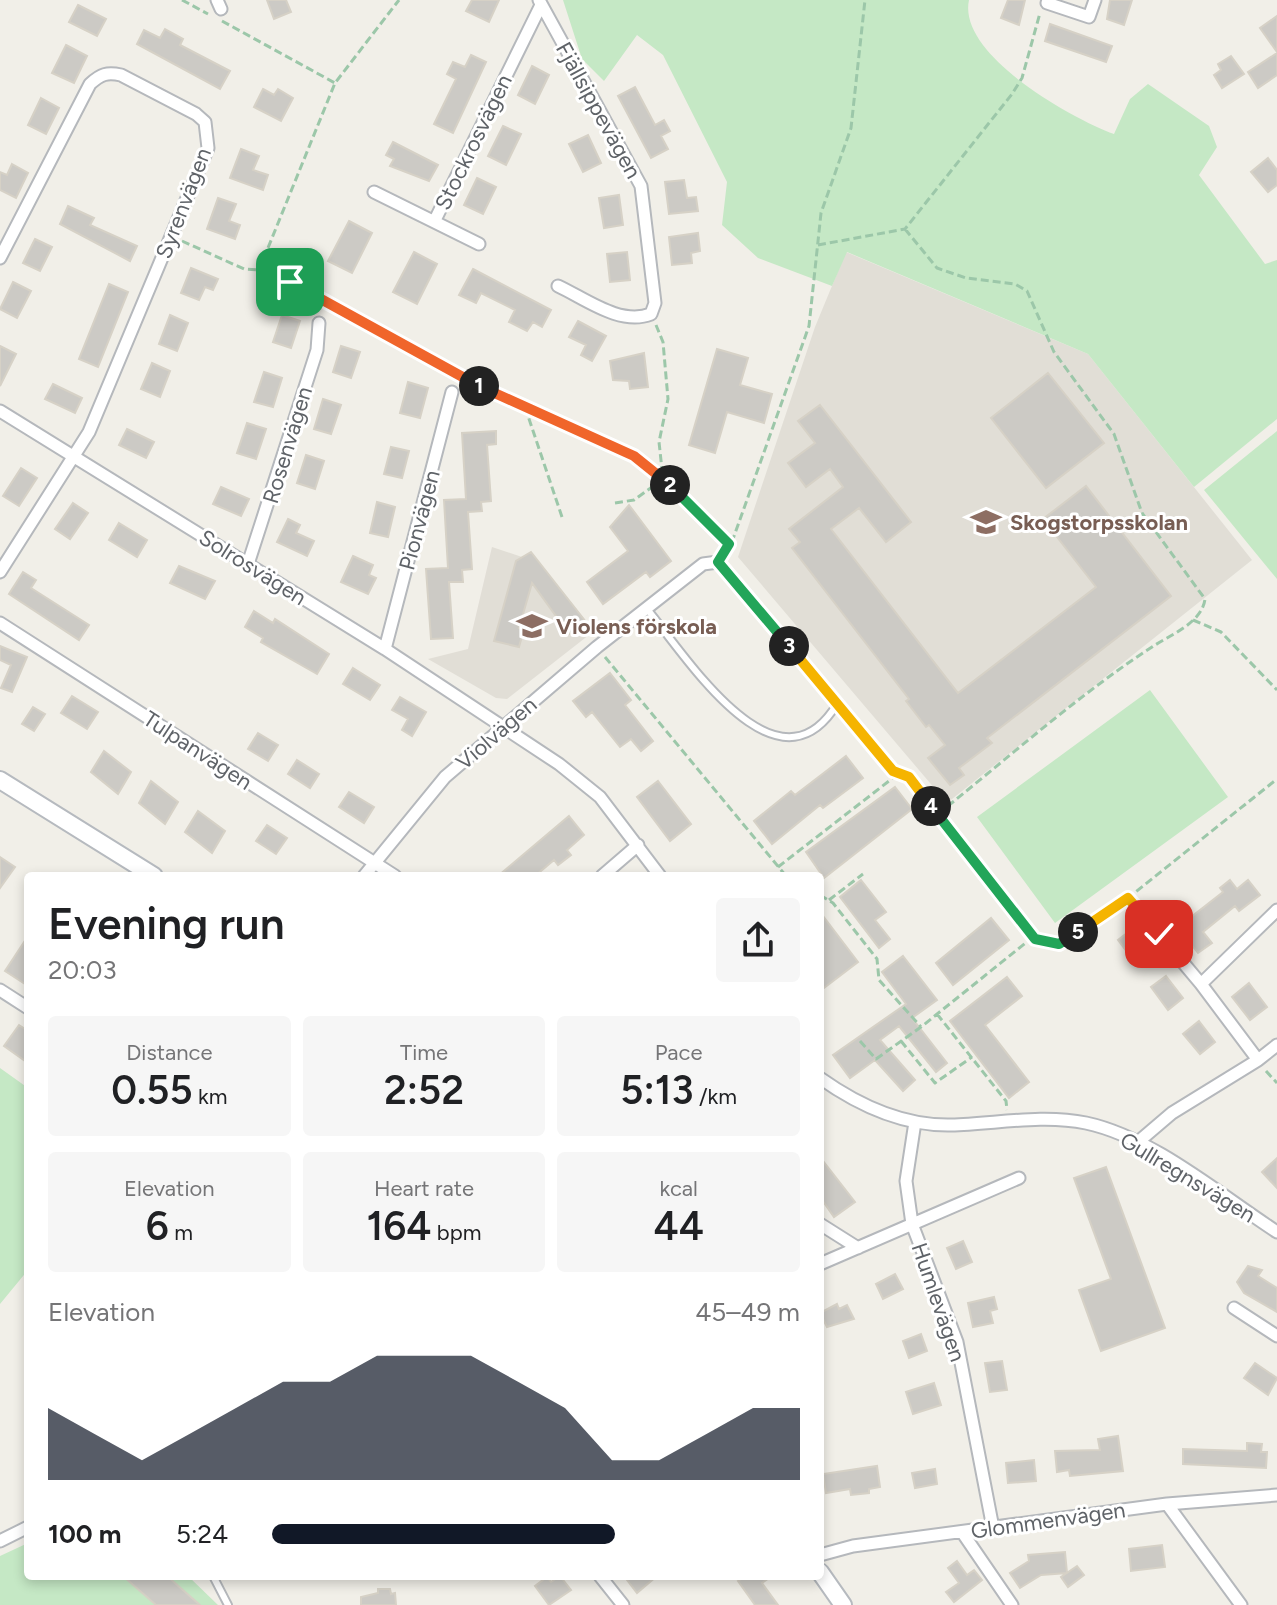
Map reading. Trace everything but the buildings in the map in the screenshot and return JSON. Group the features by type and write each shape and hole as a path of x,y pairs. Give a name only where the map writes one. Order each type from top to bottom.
{"street":[{"path":"1047,2 1089,17 1095,0"},
{"name":"Stockrosvägen","path":"374,192 435,220 540,2"},
{"name":"Fjällsippevägen","path":"540,2 641,186 656,291 651,314"},
{"name":"Syrenvägen","path":"0,258 90,84 110,72 196,114 205,122 208,148 76,458 0,572"},
{"path":"435,220 479,244"},
{"path":"558,286 622,317 638,319 651,314"},
{"name":"Rosenvägen","path":"248,564 317,350 319,323"},
{"name":"Pionvägen","path":"385,649 452,392"},
{"name":"Solrosvägen","path":"0,411 504,726"},
{"name":"Violvägen","path":"368,872 445,777 597,647 703,564 718,562"},
{"name":"Tulpanvägen","path":"0,623 390,872"},
{"path":"504,726 591,789 657,872"},
{"path":"0,780 148,872"},
{"path":"607,872 638,845"},
{"path":"1201,984 1277,910"},
{"path":"1159,934 1258,1060"},
{"path":"0,990 24,1005"},
{"path":"1138,1142 1172,1113 1277,1045"},
{"name":"Gullregnsvägen","path":"824,1080 864,1104 915,1122 949,1125 1008,1121 1081,1122 1138,1142 1277,1231"},
{"name":"Humlevägen","path":"915,1122 906,1181 912,1224 957,1342 993,1528"},
{"path":"824,1262 1019,1178"},
{"path":"824,1227 858,1248"},
{"path":"1234,1308 1277,1336"},
{"name":"Glommenvägen","path":"824,1554 853,1546 1167,1504 1277,1495"},
{"path":"1167,1504 1241,1605"},
{"path":"0,1541 24,1529"},
{"path":"962,1532 1012,1605"},
{"path":"824,1578 843,1605"},
{"path":"603,1580 623,1605"}],"lane":[{"path":"646,609 736,717 758,730 786,736 810,734 822,726 837,704 718,562"},
{"path":"215,1580 228,1605"}],"path":[{"path":"182,0 335,83"},
{"path":"718,562 729,544 809,326 821,213 851,128 865,0"},
{"path":"259,270 335,83 396,1"},
{"path":"818,245 905,229 1012,94 1047,2"},
{"path":"905,229 937,268 966,278 1015,284 1027,291 1054,352 1114,434 1142,513 1201,589 1205,604 1193,620 1142,654 938,814"},
{"path":"172,236 244,269 259,270 307,290 453,374 634,456 663,479 729,544"},
{"path":"651,314 663,342 668,399 659,442 663,479"},
{"path":"525,407 562,517"},
{"path":"615,503 634,500 663,479"},
{"path":"1193,620 1221,632 1277,690"},
{"path":"597,647 782,872"},
{"path":"837,704 893,771 909,777 1033,937 1048,944 1065,941 1128,898 1277,779"},
{"path":"778,867 899,773"},
{"path":"829,900 863,874"},
{"path":"824,897 877,959 879,980 921,1027"},
{"path":"1128,898 1159,934"},
{"path":"860,1041 876,1059 1033,937"},
{"path":"937,1014 1006,1101 1008,1121"},
{"path":"901,1041 935,1083 972,1057"},
{"path":"1258,1060 1277,1083"}],"shaded area":[{"name":"Skogstorpsskolan","path":"846,252 1088,354 1252,560 947,803 738,557 815,327"},
{"name":"Violens förskola","path":"492,547 522,557 531,552 594,631 507,699 496,698 428,659 468,649"}],"green space":[{"path":"563,0 969,0 970,21 981,42 999,63 1047,100 1096,126 1114,134 1130,99 1148,84 1209,126 1217,147 1199,175 1265,264 1277,260 1277,419 1194,487 1088,354 847,252 832,286 758,258 722,225 727,182 663,55 637,35 604,81 582,59"},
{"path":"1277,431 1277,579 1204,490"},
{"path":"1150,690 1228,797 1055,923 977,817"},
{"path":"0,1068 24,1085 24,1275 0,1304"},
{"path":"24,1545 24,1580 192,1580 218,1605 0,1605 0,1556"}],"place":[{"name":"Skogstorpsskolan","path":"986,522"},
{"name":"Violens förskola","path":"532,626"}],"route":[{"path":"290,282 453,374 634,456 663,479 721,534 729,544 718,562 893,771 909,777 1035,939 1059,944 1128,898 1159,934"}]}
